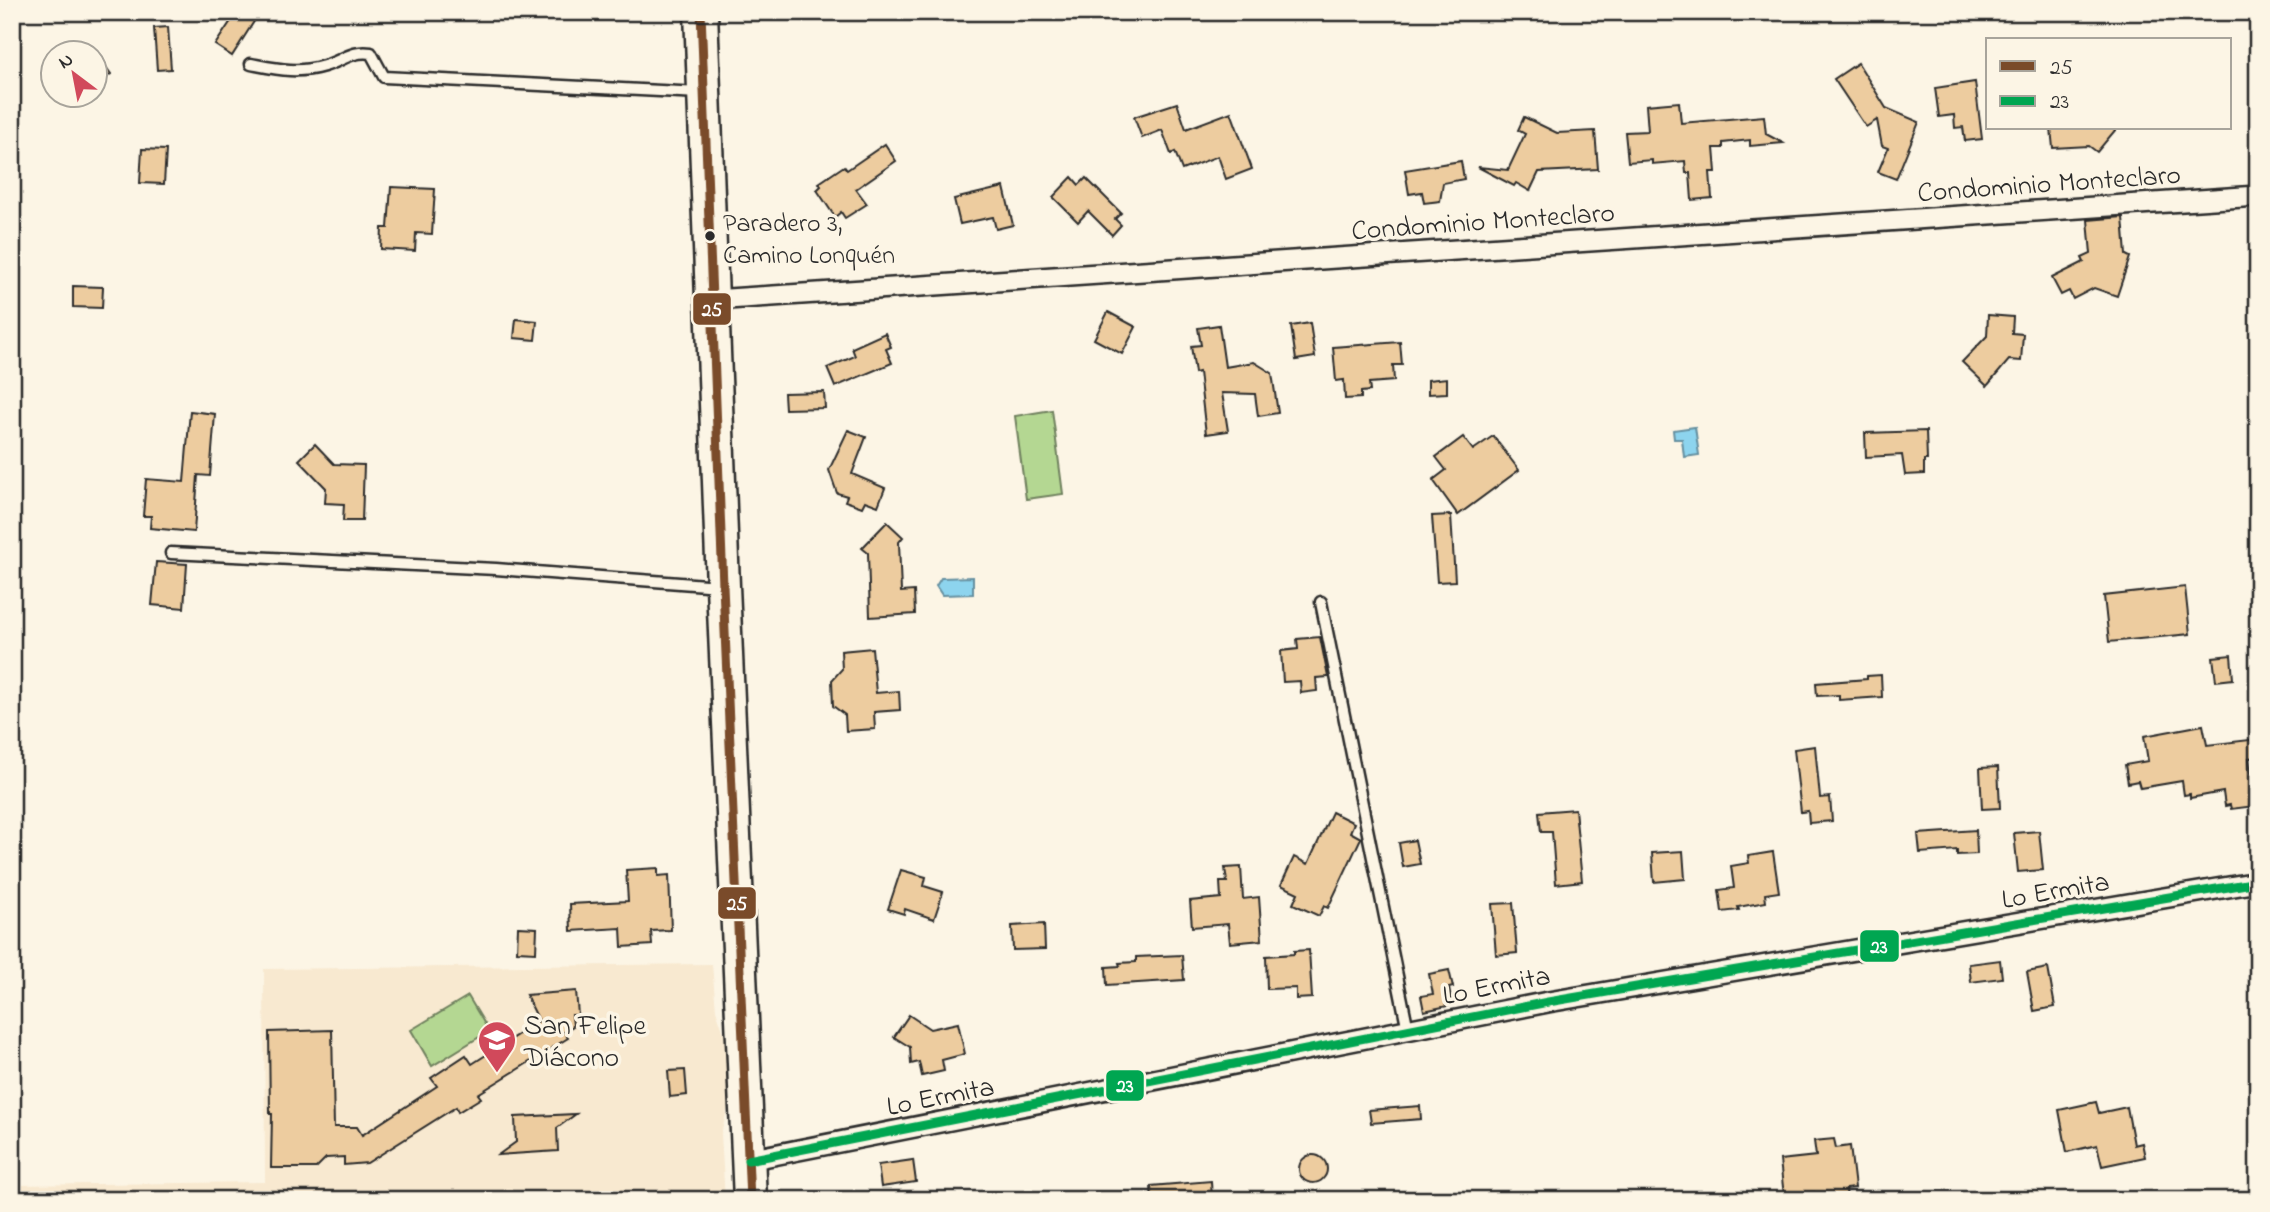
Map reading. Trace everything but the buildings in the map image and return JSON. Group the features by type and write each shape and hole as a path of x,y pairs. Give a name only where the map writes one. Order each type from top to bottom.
{"main road":[{"path":"701,12 750,1200"}],"street":[{"name":"Condominio Monteclaro","path":"713,300 2258,196"},
{"name":"Lo Ermita","path":"748,1160 1548,1002 2258,882"}],"lane":[{"path":"251,64 295,72 324,66 359,51 371,53 384,77 705,94"},
{"path":"171,553 496,569 723,586"},
{"path":"1321,602 1408,1030"}],"shaded area":[{"name":"San Felipe Diácono","path":"712,964 716,1010 729,1048 730,1099 721,1134 725,1200 12,1200 12,1185 265,1182 264,969"}],"green space":[{"path":"1052,410 1063,494 1026,499 1015,416"},
{"path":"468,996 489,1031 432,1066 411,1030"}],"water":[{"path":"1695,427 1699,455 1684,457 1682,439 1674,439 1673,430"},
{"path":"973,577 973,594 942,595 936,586 941,578"}],"transit line":[{"name":"25","path":"701,12 750,1200"},
{"name":"23","path":"748,1160 1548,1002 2258,882"}],"place":[{"name":"Paradero 3, Camino Lonquén","path":"710,236"},
{"name":"San Felipe Diácono","path":"497,1074"}]}
